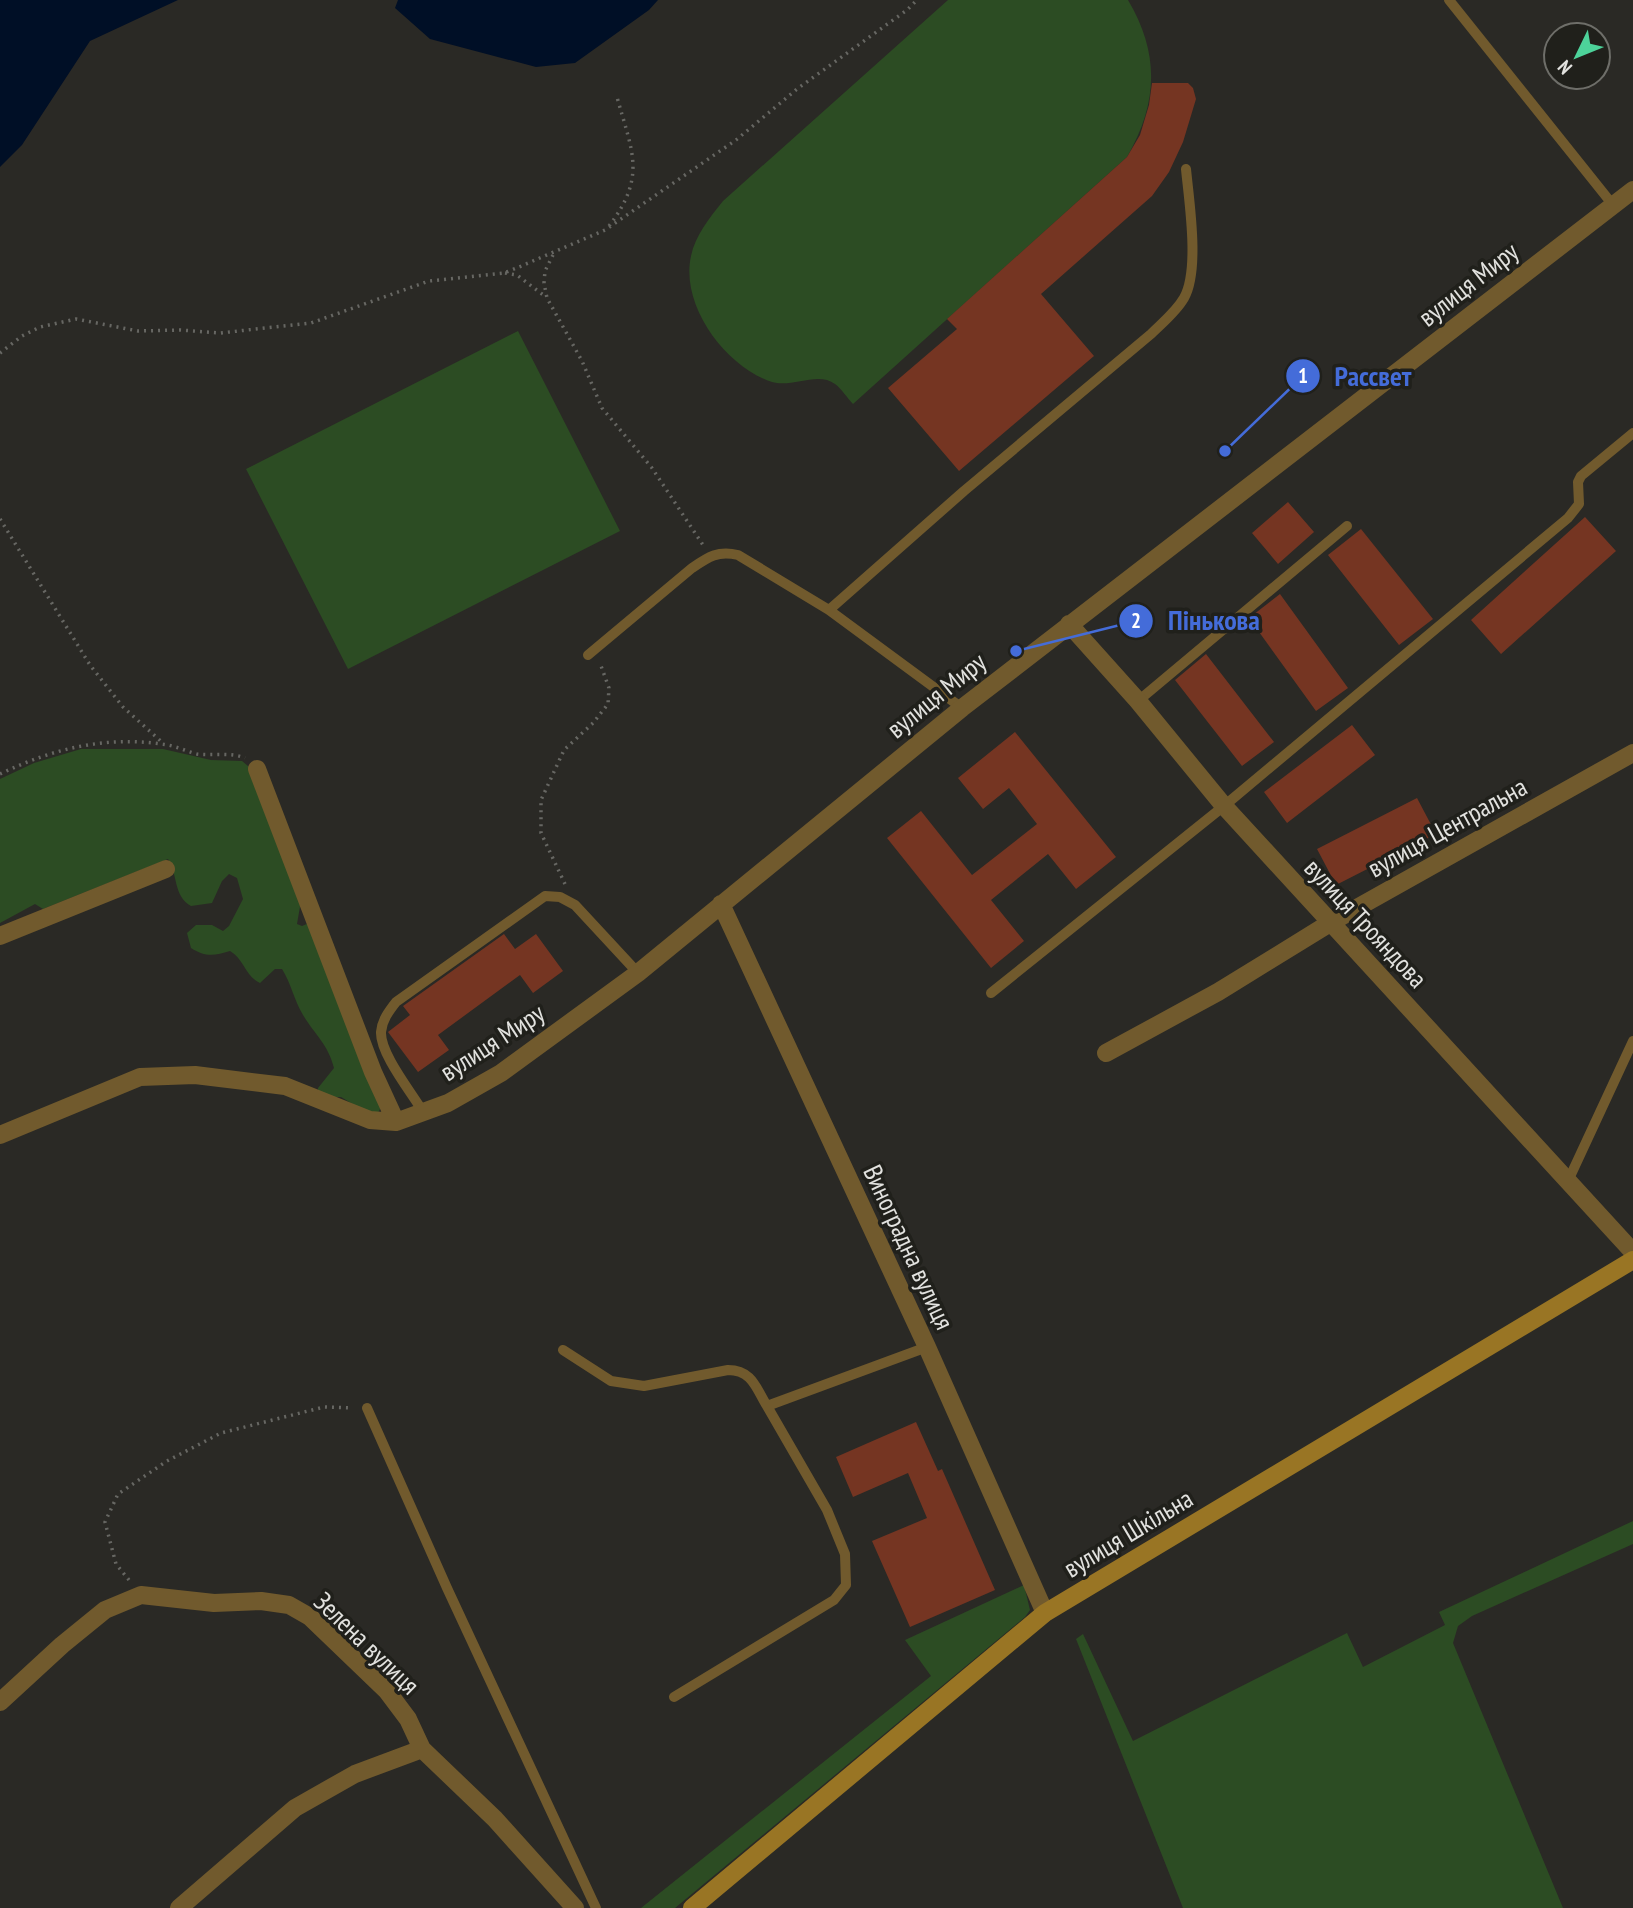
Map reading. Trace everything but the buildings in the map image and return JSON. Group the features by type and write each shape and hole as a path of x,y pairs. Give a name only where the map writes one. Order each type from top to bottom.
{"street":[{"name":"вулиця Миру","path":"0,1135 139,1077 195,1075 285,1086 370,1120 396,1122 448,1103 501,1073 638,973 962,708 1633,191"},
{"name":"вулиця Трояндова","path":"1069,624 1138,701 1224,806 1633,1252"},
{"name":"вулиця Центральна","path":"1106,1053 1218,992 1330,923 1633,753"},
{"path":"257,769 373,1072 396,1122"},
{"path":"0,936 166,869"},
{"name":"Виноградна вулиця","path":"720,904 927,1348 1045,1613"},
{"name":"вулиця Шкільна","path":"692,1908 1045,1613 1633,1260"},
{"name":"Зелена вулиця","path":"0,1702 105,1610 141,1595 214,1603 261,1601 289,1605 310,1617 387,1691 408,1719 422,1749"},
{"path":"179,1908 295,1808 355,1774 422,1749 495,1819 575,1908"}],"lane":[{"path":"1449,0 1613,205"},
{"path":"828,610 964,491 1151,334 1174,311 1184,298 1191,281 1192,248 1186,169"},
{"path":"992,993 1224,806 1568,518 1579,505 1578,482 1581,475 1633,433"},
{"path":"1138,701 1347,526"},
{"path":"588,655 710,556 723,551 738,555 828,610 962,708"},
{"path":"424,1112 390,1060 381,1035 384,1018 396,1002 545,897 560,897 575,905 638,973"},
{"path":"1567,1181 1633,1041"},
{"path":"767,1406 927,1348"},
{"path":"562,1350 611,1381 644,1387 718,1371 740,1370 752,1380 827,1510 845,1554 846,1585 834,1600 674,1697"},
{"path":"367,1408 447,1588 596,1908"}],"path":[{"path":"0,353 40,327 76,319 138,331 220,333 298,326 429,281 504,273 554,254 605,230 736,140 797,89 917,0"},
{"path":"605,230 625,201 635,170 617,97"},
{"path":"554,254 545,271 547,298 582,361 602,408 652,468 710,556"},
{"path":"504,273 517,275 547,298"},
{"path":"0,519 90,665 123,707 164,744"},
{"path":"575,905 541,833 541,800 564,750 593,723 608,704 609,688 599,666 601,643"},
{"path":"0,774 33,758 80,744 127,740 164,744 210,756 242,757 257,769"},
{"path":"141,1595 116,1564 105,1522 118,1494 167,1461 220,1433 324,1408 367,1408"}],"green space":[{"path":"948,0 1128,0 1146,40 1151,78 1145,117 1127,157 853,404 838,386 828,380 780,383 755,374 723,349 700,314 689,275 691,256 699,234 723,201"},
{"path":"518,331 620,531 348,669 246,469"},
{"path":"81,749 163,749 211,760 242,761 254,771 301,901 297,924 302,926 309,923 382,1105 378,1113 371,1115 341,1097 326,1097 318,1093 318,1088 334,1068 325,1046 300,1009 282,969 275,969 260,983 230,951 210,955 191,948 187,933 196,925 212,925 223,931 229,926 243,899 237,878 229,874 222,881 212,903 191,906 178,891 168,859 43,909 35,904 0,923 0,779 34,763"},
{"path":"1633,1521 1633,1544 1472,1616 1458,1626 1453,1643 1563,1908 1183,1908 1076,1639 1083,1634 1133,1741 1347,1633 1363,1667 1445,1625 1439,1612"},
{"path":"1024,1585 1030,1610 1025,1617 675,1908 641,1908 931,1676 905,1640"}],"water":[{"path":"0,0 178,0 90,41 22,145 0,167"},
{"path":"398,0 658,0 649,10 575,63 536,67 430,39 395,8"}],"place":[{"name":"Рассвет","path":"1225,451"},
{"name":"Пінькова","path":"1016,651"}]}
